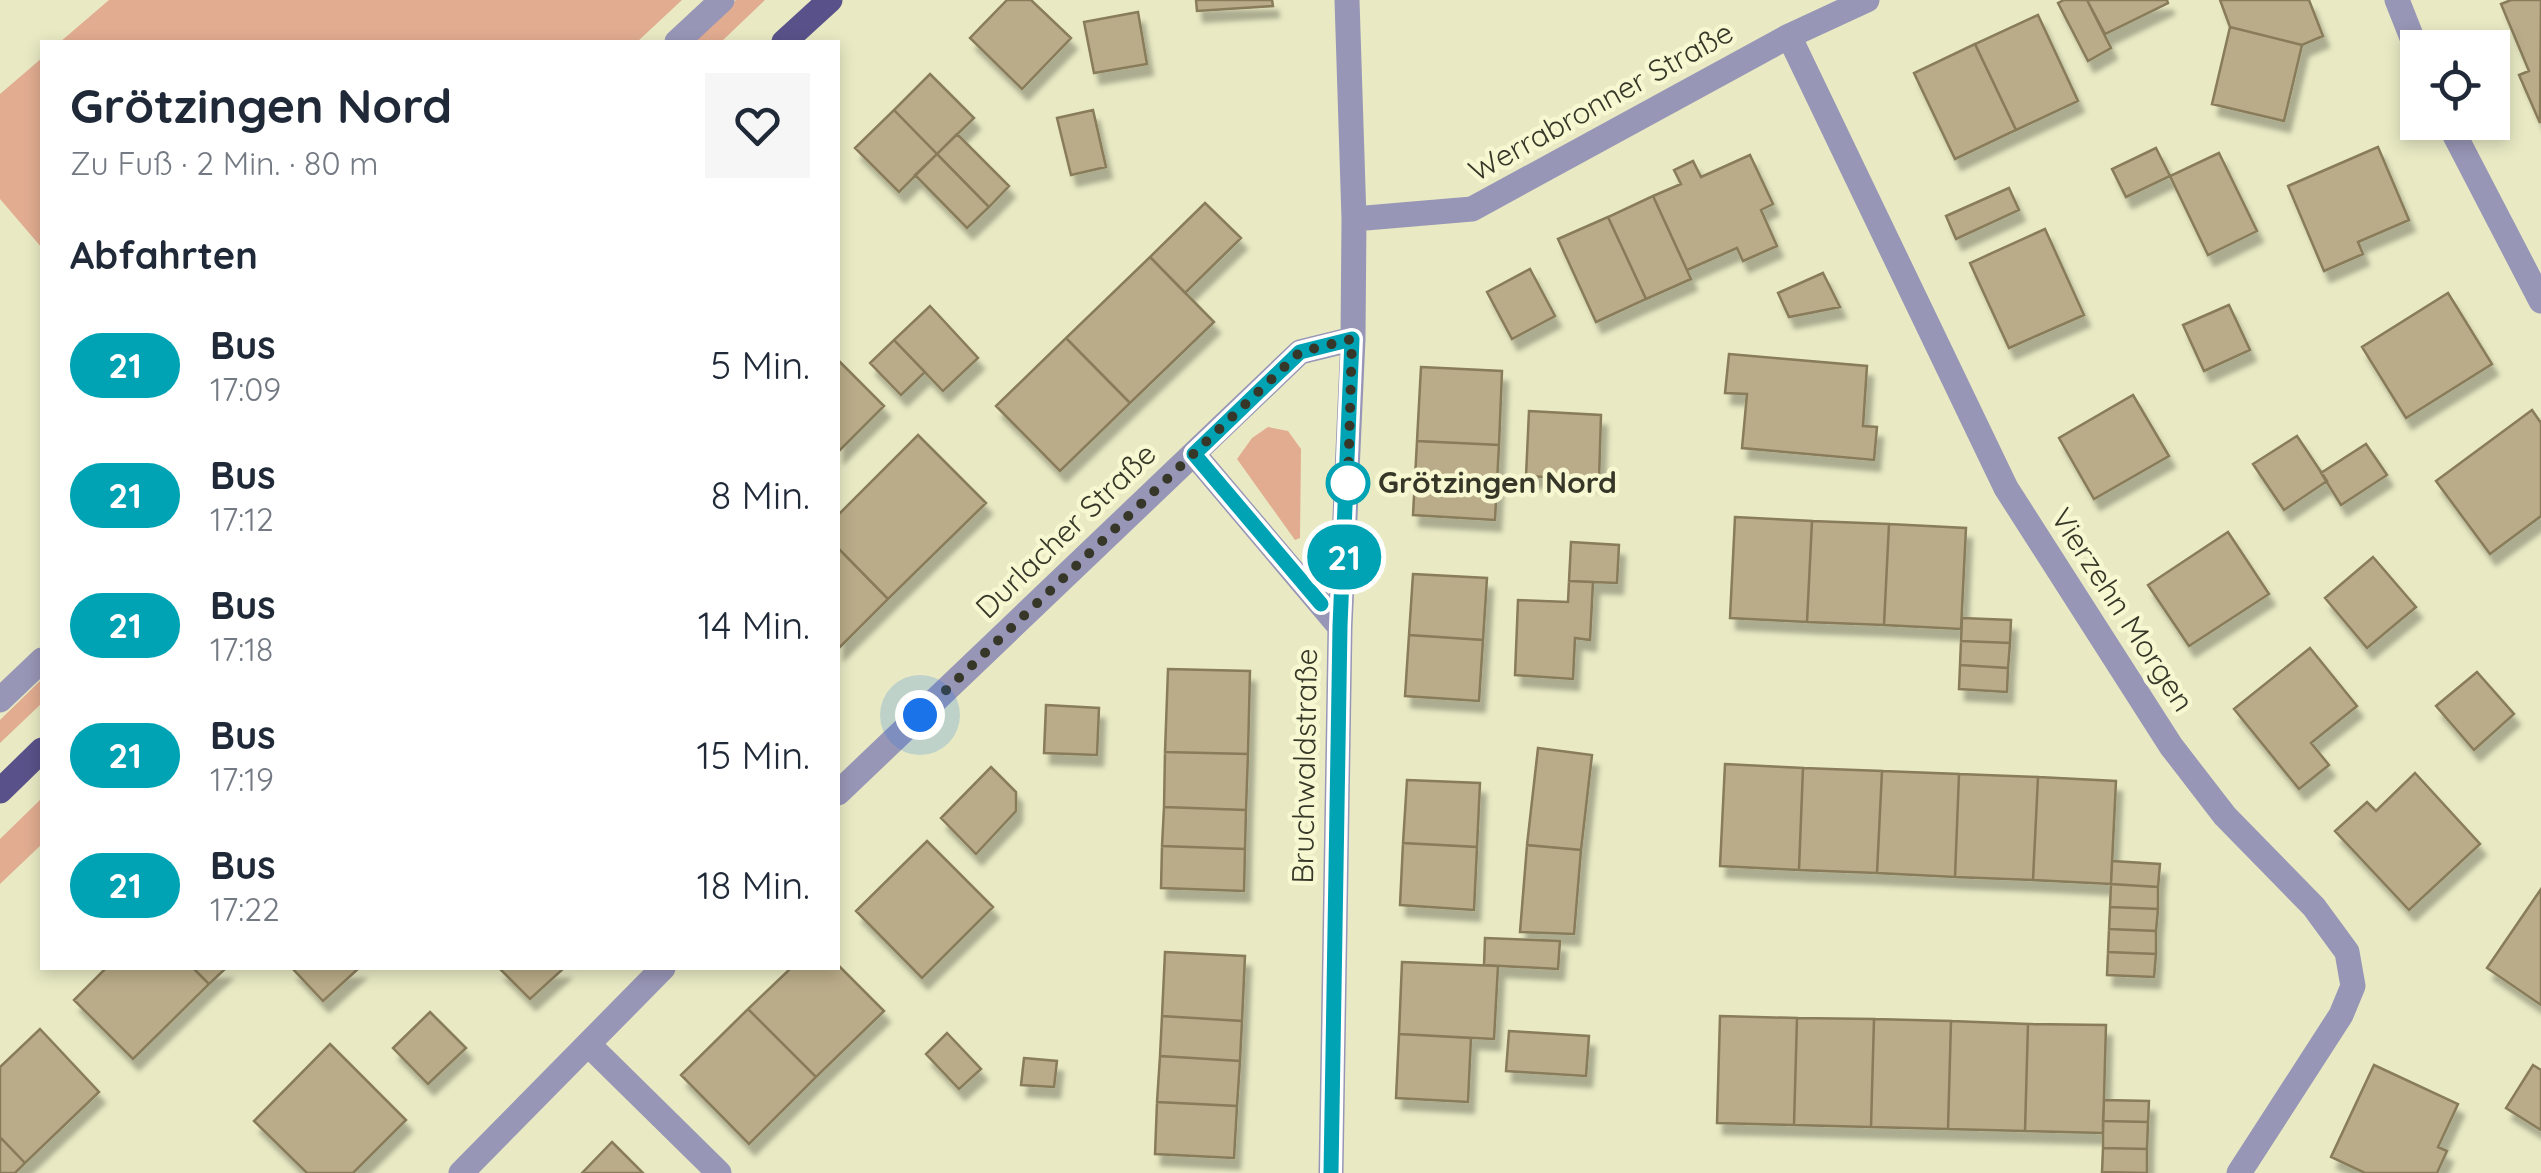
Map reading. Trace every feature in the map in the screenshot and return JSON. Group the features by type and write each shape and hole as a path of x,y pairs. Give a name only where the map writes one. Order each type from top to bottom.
{"main road":[{"path":"786,40 830,0"},
{"path":"0,791 40,752"}],"street":[{"path":"679,40 722,0"},
{"name":"Bruchwaldstraße","path":"1331,1173 1340,626 1354,220 1347,0"},
{"name":"Werrabronner Straße","path":"1354,220 1472,209 1789,36 1867,0"},
{"path":"2397,0 2409,30"},
{"name":"Vierzehn Morgen","path":"1789,36 2006,488 2170,746 2225,816 2314,907 2347,952 2353,986 2341,1016 2239,1173"},
{"path":"2457,140 2541,301"},
{"name":"Durlacher Straße","path":"840,791 1300,352 1352,339"},
{"path":"1194,454 1340,626"},
{"path":"0,700 40,662"},
{"path":"462,1173 661,970"},
{"path":"588,1044 718,1173"}],"shaded area":[{"path":"109,0 682,0 639,40 62,40"},
{"path":"736,0 765,0 723,40 696,40"},
{"path":"40,60 40,246 0,199 0,94"},
{"path":"1268,427 1288,431 1301,449 1300,538 1295,540 1237,459 1252,438"},
{"path":"40,681 40,705 0,743 0,720"},
{"path":"40,800 40,846 0,884 0,839"}],"building":[{"path":"1007,0 1031,0 1071,38 1022,89 970,38"},
{"path":"1196,0 1272,0 1273,6 1197,11"},
{"path":"2087,0 2111,48 2088,61 2058,3"},
{"path":"2087,0 2167,0 2168,3 2105,34"},
{"path":"2220,0 2309,0 2323,36 2302,45 2230,27"},
{"path":"2541,0 2540,123 2519,75 2529,71 2501,4"},
{"path":"1138,12 1147,64 1094,73 1084,22"},
{"path":"2038,15 2078,101 2016,130 1975,44"},
{"path":"2230,27 2302,45 2284,121 2212,104"},
{"path":"1975,44 2016,130 1955,159 1914,73"},
{"path":"930,74 974,118 937,154 894,110"},
{"path":"894,110 937,154 899,192 855,148"},
{"path":"1093,110 1106,167 1071,175 1057,118"},
{"path":"957,134 1009,186 989,207 937,154"},
{"path":"2378,147 2409,220 2358,242 2363,254 2324,271 2288,186"},
{"path":"2156,148 2170,176 2126,197 2112,169"},
{"path":"2219,153 2257,231 2208,255 2170,176"},
{"path":"937,154 989,207 967,228 915,175"},
{"path":"1750,155 1773,204 1761,210 1777,246 1743,261 1737,248 1687,270 1653,196 1681,184 1674,170 1693,161 1701,177"},
{"path":"2009,188 2019,210 1956,239 1946,216"},
{"path":"1653,196 1691,279 1646,299 1608,217"},
{"path":"1205,203 1241,238 1185,293 1150,257"},
{"path":"1608,217 1646,299 1596,322 1558,239"},
{"path":"2045,229 2084,315 2009,348 1970,263"},
{"path":"1150,257 1214,322 1130,403 1066,338"},
{"path":"1530,269 1555,316 1512,339 1487,292"},
{"path":"1823,273 1840,307 1789,317 1778,293"},
{"path":"2448,293 2492,364 2406,418 2362,347"},
{"path":"2229,305 2250,350 2204,371 2183,325"},
{"path":"930,306 978,358 943,391 894,340"},
{"path":"1066,338 1130,403 1060,471 996,406"},
{"path":"894,340 925,372 901,395 870,363"},
{"path":"1729,354 1867,366 1863,426 1877,427 1874,460 1742,448 1747,394 1725,393"},
{"path":"840,362 884,406 840,450"},
{"path":"1421,367 1502,371 1499,445 1417,441"},
{"path":"2133,395 2169,456 2094,499 2059,438"},
{"path":"2532,410 2541,423 2541,516 2490,554 2436,481"},
{"path":"1529,411 1601,415 1599,480 1526,476"},
{"path":"918,435 986,503 888,599 840,550 840,513"},
{"path":"2297,436 2327,481 2284,510 2253,464"},
{"path":"1417,441 1499,445 1495,520 1413,515"},
{"path":"2366,444 2387,475 2341,505 2321,473"},
{"path":"1735,517 1812,521 1807,622 1730,618"},
{"path":"1812,521 1889,524 1884,625 1807,622"},
{"path":"1889,524 1966,528 1961,629 1884,625"},
{"path":"2228,532 2269,594 2189,646 2148,585"},
{"path":"1571,542 1619,545 1617,583 1569,581"},
{"path":"840,550 888,599 840,647"},
{"path":"2373,557 2416,607 2367,648 2325,598"},
{"path":"1413,574 1487,578 1483,640 1409,635"},
{"path":"1569,581 1593,582 1590,640 1575,638 1573,679 1515,675 1518,600 1568,602"},
{"path":"1962,618 2011,620 2010,643 1961,641"},
{"path":"1409,635 1483,640 1479,701 1405,696"},
{"path":"1961,641 2010,643 2008,668 1960,665"},
{"path":"2310,648 2357,706 2311,743 2329,765 2299,789 2234,709"},
{"path":"1960,665 2008,668 2007,692 1959,689"},
{"path":"1168,669 1250,671 1248,754 1165,752"},
{"path":"2477,672 2514,714 2474,750 2436,706"},
{"path":"1046,705 1099,708 1097,755 1044,753"},
{"path":"1538,748 1592,755 1581,850 1527,845"},
{"path":"1165,752 1248,754 1246,810 1164,807"},
{"path":"1725,764 1803,768 1799,870 1720,866"},
{"path":"991,767 1016,792 1016,811 976,854 941,818"},
{"path":"1803,768 1882,771 1877,873 1799,870"},
{"path":"1882,771 1959,774 1955,877 1877,873"},
{"path":"2415,773 2480,844 2409,910 2335,831 2367,802 2376,811"},
{"path":"1959,774 2038,777 2033,880 1955,877"},
{"path":"2038,777 2116,781 2111,884 2033,880"},
{"path":"1407,780 1480,783 1477,847 1403,843"},
{"path":"1164,807 1246,810 1245,849 1162,846"},
{"path":"927,841 993,907 922,978 856,911"},
{"path":"1403,843 1477,847 1474,910 1400,905"},
{"path":"1527,845 1581,850 1574,934 1520,932"},
{"path":"1162,846 1245,849 1244,891 1161,888"},
{"path":"2112,861 2160,864 2158,887 2111,884"},
{"path":"2111,884 2158,887 2158,909 2110,907"},
{"path":"2541,889 2541,1005 2487,968"},
{"path":"2110,907 2158,909 2156,931 2109,929"},
{"path":"2109,929 2156,931 2156,954 2108,952"},
{"path":"1485,938 1560,941 1558,969 1484,965"},
{"path":"1165,952 1245,956 1242,1021 1162,1016"},
{"path":"2108,952 2156,954 2154,977 2107,975"},
{"path":"1402,962 1498,966 1494,1039 1399,1034"},
{"path":"840,967 884,1011 816,1077 748,1009 789,970"},
{"path":"104,970 195,970 209,984 133,1059 74,1000"},
{"path":"195,970 224,970 209,984"},
{"path":"294,970 357,970 323,1001"},
{"path":"501,970 562,970 530,999"},
{"path":"748,1009 816,1077 749,1144 681,1075"},
{"path":"430,1012 466,1048 428,1084 393,1048"},
{"path":"1162,1016 1242,1021 1240,1061 1160,1056"},
{"path":"1720,1016 1797,1018 1794,1125 1717,1123"},
{"path":"1797,1018 1874,1019 1871,1127 1794,1125"},
{"path":"1874,1019 1951,1021 1948,1129 1871,1127"},
{"path":"1951,1021 2028,1024 2025,1131 1948,1129"},
{"path":"2028,1024 2106,1025 2103,1133 2025,1131"},
{"path":"40,1029 99,1092 25,1163 0,1137 0,1067"},
{"path":"1509,1031 1589,1036 1586,1076 1506,1071"},
{"path":"947,1033 981,1069 959,1089 926,1054"},
{"path":"1399,1034 1471,1038 1468,1102 1396,1098"},
{"path":"330,1044 406,1120 353,1173 307,1173 254,1121"},
{"path":"1160,1056 1240,1061 1237,1106 1157,1102"},
{"path":"1024,1058 1057,1061 1054,1087 1021,1085"},
{"path":"2374,1065 2458,1104 2438,1147 2447,1151 2437,1173 2365,1173 2331,1157"},
{"path":"2533,1065 2541,1070 2541,1130 2506,1108"},
{"path":"2104,1100 2149,1101 2148,1122 2103,1121"},
{"path":"1157,1102 1237,1106 1234,1158 1155,1154"},
{"path":"2103,1121 2148,1122 2147,1149 2103,1148"},
{"path":"0,1137 25,1163 15,1173 0,1173"},
{"path":"612,1142 643,1173 582,1173"},
{"path":"2103,1148 2147,1149 2147,1173 2102,1172"}],"bus line":[{"name":"21","path":"1321,604 1194,454 1300,352 1352,339 1340,626 1331,1173"}],"place":[{"name":"Grötzingen Nord","path":"1348,483"}],"route":[{"path":"920,715 1300,352 1352,339 1348,483"}]}
